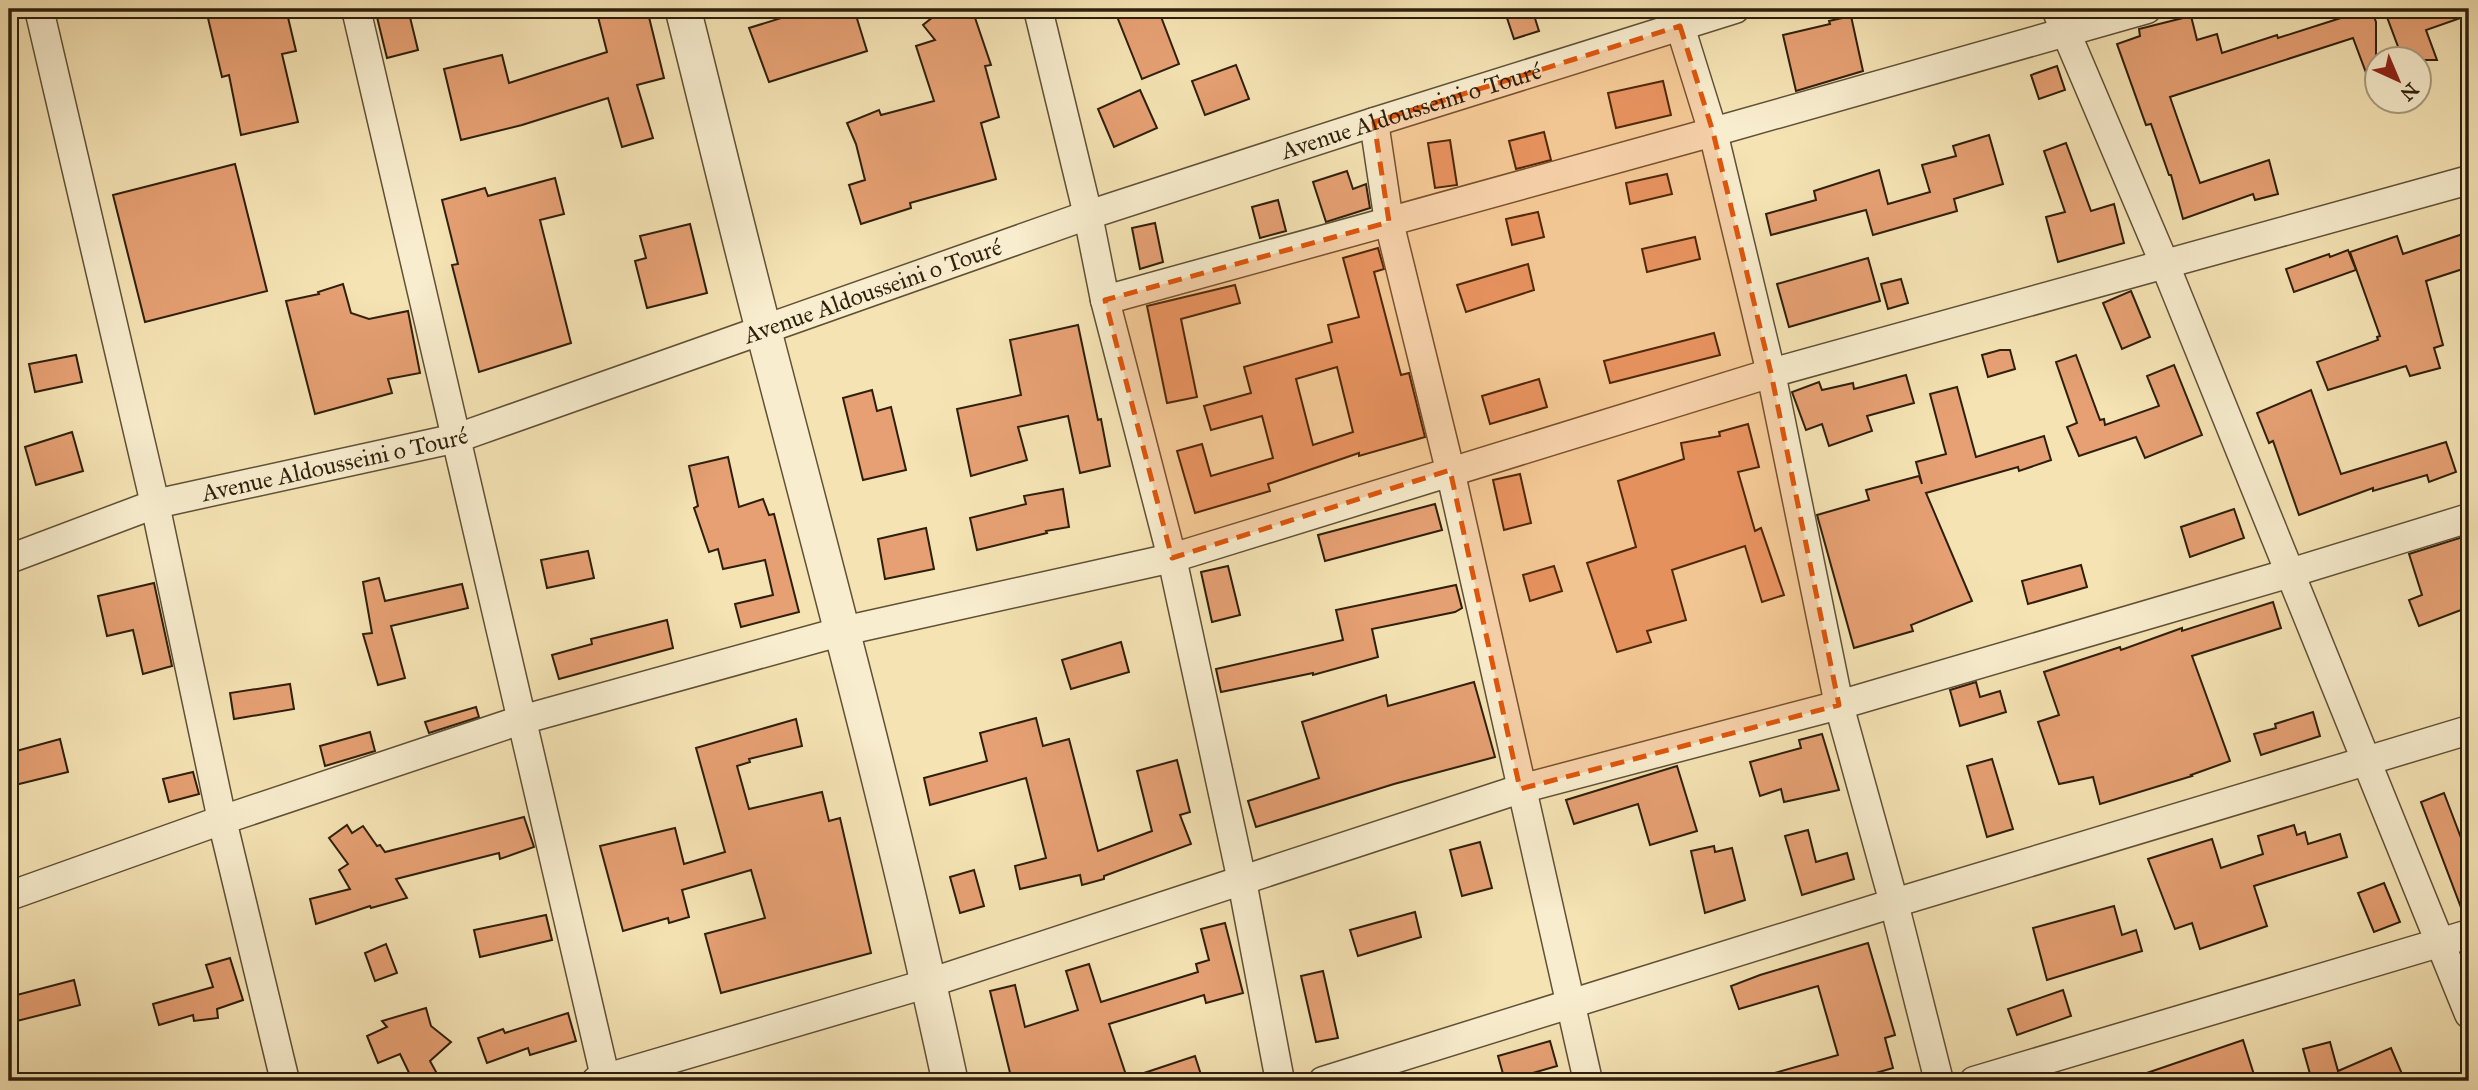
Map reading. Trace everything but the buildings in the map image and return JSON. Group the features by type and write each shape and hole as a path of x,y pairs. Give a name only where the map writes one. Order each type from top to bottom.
{"street":[{"path":"39,9 155,504 222,820 285,1081"},
{"path":"356,9 457,438 602,1080 929,983 1520,789 1839,705 2290,573 2469,517"},
{"path":"683,9 763,329 844,631 950,1081"},
{"path":"1038,9 1088,215 1105,300 1172,558 1242,881 1280,1081"},
{"name":"Avenue Aldousseini o Touré","path":"9,559 155,504 457,438 1088,215 1735,9"},
{"path":"1105,300 1713,132 2061,20 2147,9"},
{"path":"2061,20 2165,265 2469,1014"},
{"path":"1680,26 1713,132 1771,373 1839,705 1894,903 1939,1081"},
{"path":"1374,122 1390,222 1450,470 1588,1081"},
{"path":"9,896 222,820 521,720 844,631 1172,558 1771,373 2469,180"},
{"path":"1323,1081 1894,903 2469,730"},
{"path":"1974,1081 2469,934"}],"highlighted area":[{"path":"1680,26 1713,132 1771,373 1839,705 1520,789 1450,470 1172,558 1105,300 1389,222 1374,122"}]}
